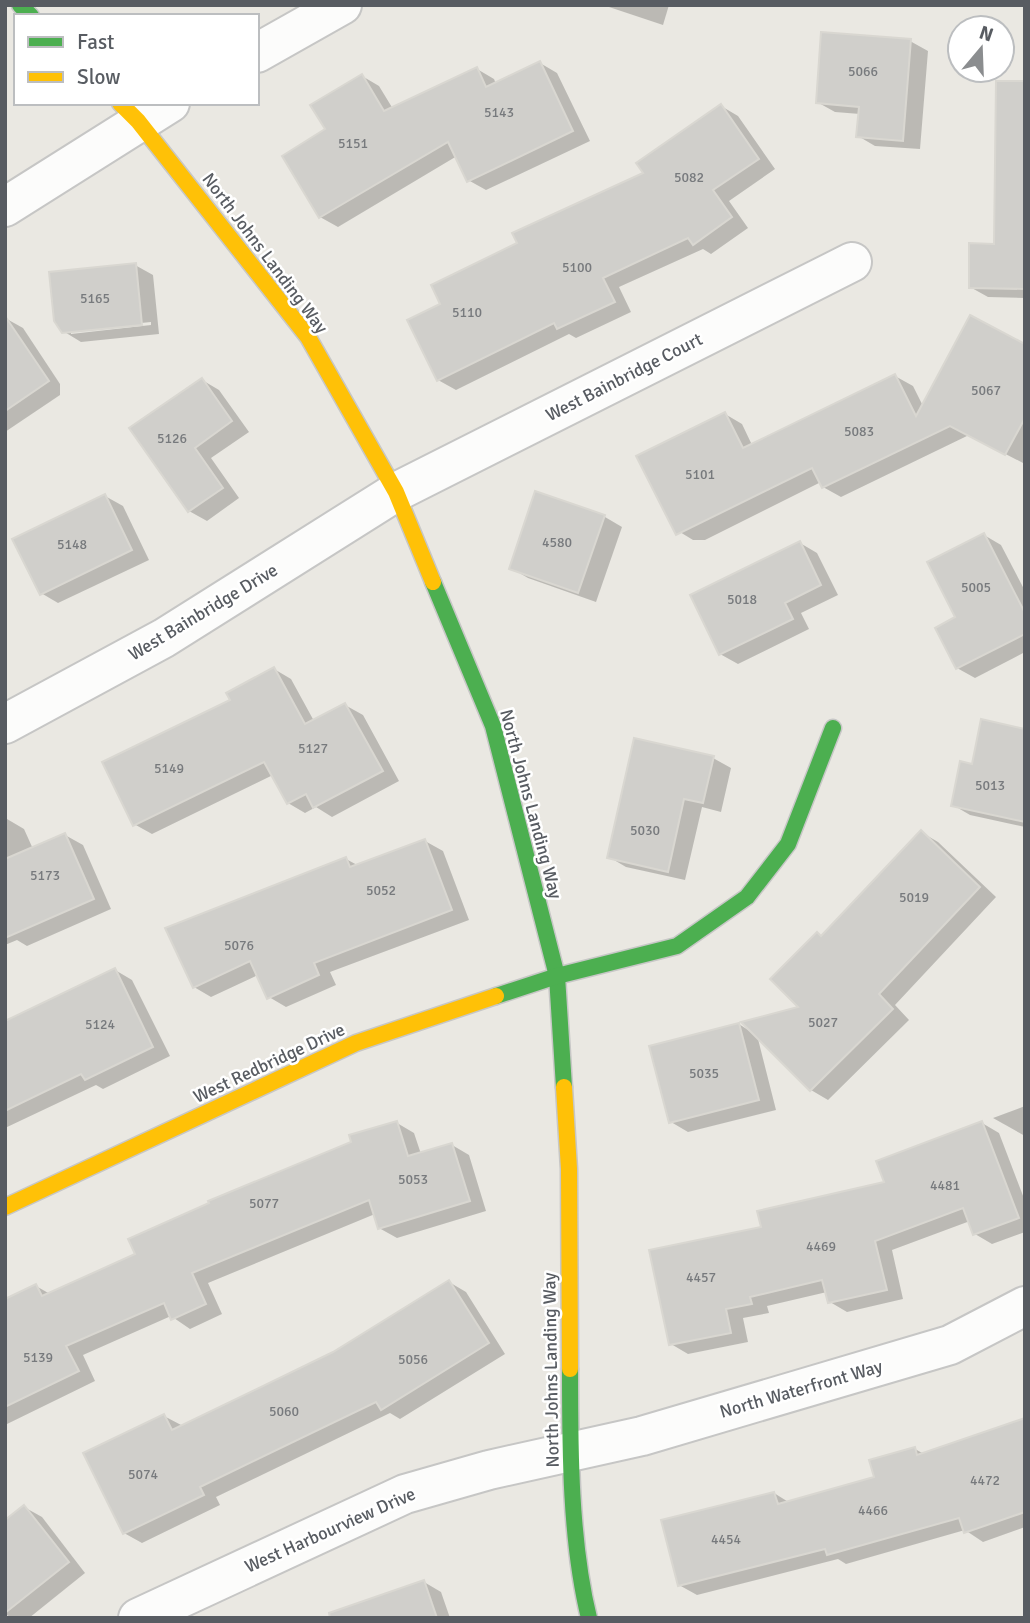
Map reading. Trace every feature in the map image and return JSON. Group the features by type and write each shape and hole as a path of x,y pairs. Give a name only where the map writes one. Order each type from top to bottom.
{"street":[{"path":"259,52 342,5"},
{"path":"5,207 143,109"},
{"name":"North Johns Landing Way","path":"143,109 308,337 396,492 493,726 557,976 569,1169 570,1452 582,1589 589,1618"},
{"name":"West Bainbridge Court","path":"396,492 852,262"},
{"name":"West Bainbridge Drive","path":"5,724 164,638 396,492"},
{"name":"West Redbridge Drive","path":"5,1207 356,1043 557,976 677,946 747,897 788,844 833,728"},
{"name":"North Waterfront Way","path":"570,1452 642,1436 950,1345 1025,1306"},
{"name":"West Harbourview Drive","path":"138,1618 405,1494 489,1470 570,1452"}],"building":[{"path":"821,32 911,39 903,141 856,137 859,107 816,103"},
{"path":"540,61 573,131 467,182 448,142 319,218 282,156 325,129 310,105 362,74 384,111 477,67 486,87"},
{"path":"1025,81 1025,289 969,288 969,243 994,244 996,84"},
{"path":"721,104 759,159 713,190 732,217 693,245 688,238 603,278 615,302 557,329 554,323 437,381 407,320 440,304 431,285 517,243 512,233 643,173 636,163"},
{"path":"136,263 142,325 62,333 54,321 49,272"},
{"path":"970,315 1025,344 1025,418 1005,455 950,426 822,488 812,468 676,535 636,456 725,412 743,448 895,374 916,416"},
{"path":"5,316 49,381 5,411"},
{"path":"202,378 232,421 195,448 223,488 188,512 129,428"},
{"path":"535,491 605,515 578,593 509,569"},
{"path":"105,494 132,550 40,595 12,539"},
{"path":"984,533 1025,613 1025,634 956,669 935,628 955,617 927,562"},
{"path":"800,541 821,585 785,603 793,619 719,655 690,595"},
{"path":"274,667 305,724 345,703 383,771 313,808 306,794 287,804 264,762 133,826 102,762 230,700 226,693"},
{"path":"981,719 1025,729 1025,822 951,806 960,761 972,764"},
{"path":"634,738 714,756 703,803 684,799 668,872 607,858"},
{"path":"921,830 980,887 879,994 893,1009 810,1091 741,1022 798,1007 770,979 817,932 821,936"},
{"path":"65,833 94,899 5,938 5,859"},
{"path":"425,839 452,910 314,963 319,975 267,999 250,961 193,988 165,928 346,857 350,867"},
{"path":"115,968 153,1047 85,1080 81,1074 5,1111 5,1021"},
{"path":"739,1023 759,1100 669,1123 649,1046"},
{"path":"397,1121 408,1156 452,1143 470,1201 378,1229 369,1200 192,1273 206,1304 171,1320 164,1303 66,1346 79,1371 5,1407 5,1299 36,1284 42,1296 135,1254 128,1239 209,1203 208,1201 351,1142 349,1135"},
{"path":"982,1121 1019,1218 973,1235 963,1208 875,1241 887,1290 828,1303 822,1280 750,1297 752,1304 726,1309 731,1333 669,1345 649,1250 761,1227 757,1211 884,1182 876,1161"},
{"path":"449,1280 489,1343 381,1410 376,1402 200,1487 204,1495 123,1534 83,1453 164,1414 172,1430 333,1352"},
{"path":"1025,1418 1025,1512 964,1533 959,1518 827,1555 825,1549 678,1586 661,1520 774,1492 778,1504 874,1477 869,1460 915,1447 917,1455"},
{"path":"24,1505 69,1562 5,1613 5,1520"},
{"path":"424,1580 437,1618 330,1618 329,1613"}],"traffic: fast":[{"path":"20,5 29,14"},
{"path":"433,582 493,726 557,976 564,1087"},
{"path":"496,996 557,976 677,946 747,897 788,844 833,728"},
{"path":"570,1369 575,1526 589,1618"}],"traffic: slow":[{"path":"122,105 138,121 308,337 396,492 433,582"},
{"path":"5,1207 356,1043 496,996"},
{"path":"564,1087 569,1169 570,1369"}]}
